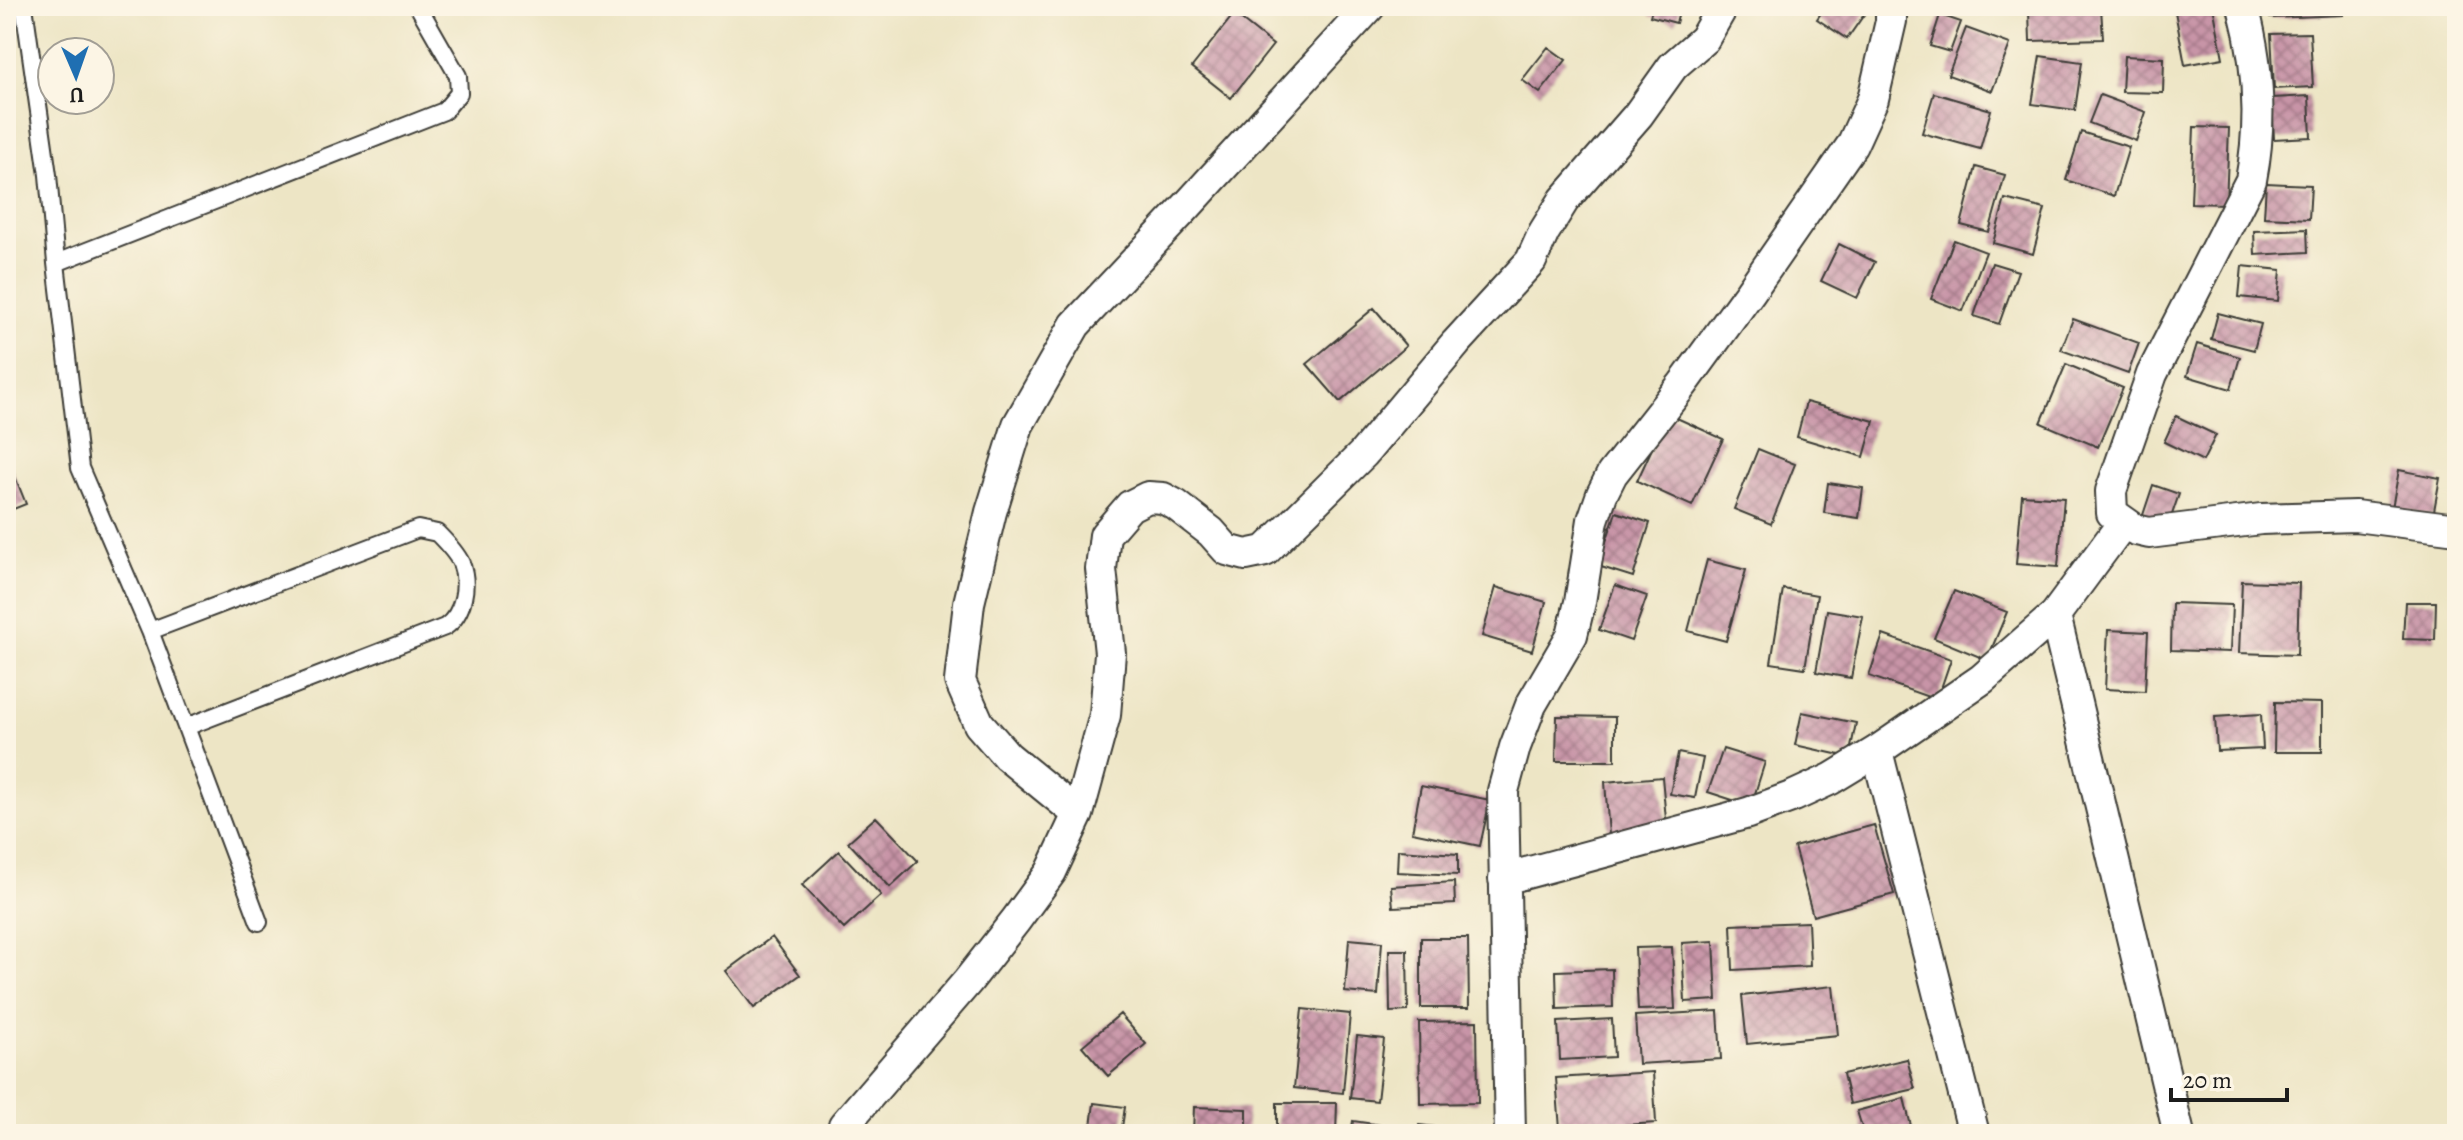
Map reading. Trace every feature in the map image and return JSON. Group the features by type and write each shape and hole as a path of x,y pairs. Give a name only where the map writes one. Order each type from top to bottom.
{"street":[{"path":"1078,814 1007,756 988,735 979,724 960,681 969,603 991,512 1018,425 1075,325 1370,6"},
{"path":"844,1125 968,981 1016,920 1051,872 1078,814 1105,715 1110,653 1101,569 1105,535 1130,506 1148,497 1163,498 1211,532 1227,550 1246,555 1265,551 1363,454 1456,343 1531,261 1564,200 1638,115 1673,66 1704,39 1723,6"},
{"path":"1510,1134 1503,791 1515,747 1531,705 1572,635 1593,520 1612,474 1699,361 1852,145 1873,99 1891,21 1891,6"},
{"path":"2243,6 2252,42 2257,110 2257,148 2251,180 2152,374 2111,491 2112,513 2123,523 2149,533 2261,519 2355,516 2457,529"},
{"path":"1504,879 1748,813 1831,779 1982,679 2055,615 2123,523"},
{"path":"2055,615 2179,1134"},
{"path":"1877,751 1974,1134"}],"lane":[{"path":"24,6 48,175 80,468 150,631 259,922"},
{"path":"56,263 444,111 459,93 458,76 418,6"},
{"path":"150,631 418,529 437,533 461,563 465,586 462,602 455,620 445,627 186,727"}],"building":[{"path":"1653,6 1681,6 1676,23 1650,16"},
{"path":"1826,6 1870,6 1847,39 1817,19"},
{"path":"2174,6 2213,6 2223,58 2185,65"},
{"path":"2269,6 2343,6 2343,15 2270,18"},
{"path":"2101,8 2103,39 2030,41 2029,10"},
{"path":"1234,14 1273,45 1231,98 1192,67"},
{"path":"1940,15 1961,22 1950,52 1930,46"},
{"path":"1966,28 2010,44 1992,91 1948,75"},
{"path":"2310,33 2313,87 2274,89 2271,34"},
{"path":"1548,47 1566,60 1540,93 1522,80"},
{"path":"2040,56 2082,62 2075,110 2032,104"},
{"path":"2124,56 2164,58 2163,93 2122,92"},
{"path":"1934,93 1991,110 1980,149 1922,133"},
{"path":"2100,95 2146,112 2136,141 2089,123"},
{"path":"2309,96 2311,137 2274,139 2272,98"},
{"path":"2194,127 2229,128 2226,204 2191,203"},
{"path":"2081,132 2129,147 2114,196 2066,180"},
{"path":"1976,167 2005,175 1989,232 1961,225"},
{"path":"2266,183 2311,185 2309,219 2264,217"},
{"path":"2005,199 2045,209 2033,254 1993,243"},
{"path":"2307,229 2308,252 2255,255 2254,231"},
{"path":"1954,240 1986,252 1963,311 1931,299"},
{"path":"1839,244 1875,262 1857,298 1821,281"},
{"path":"1992,263 2018,271 1999,324 1974,316"},
{"path":"2242,266 2281,270 2278,301 2239,297"},
{"path":"1374,308 1406,346 1340,402 1307,364"},
{"path":"2218,313 2261,324 2254,350 2211,339"},
{"path":"2073,319 2139,343 2128,374 2061,350"},
{"path":"2197,344 2240,357 2231,389 2187,376"},
{"path":"2066,364 2123,388 2098,447 2041,423"},
{"path":"1806,402 1874,421 1864,457 1797,437"},
{"path":"1668,414 1723,439 1692,506 1637,481"},
{"path":"2176,416 2216,435 2203,461 2164,442"},
{"path":"1758,449 1795,464 1771,524 1734,509"},
{"path":"6,454 26,504 6,512"},
{"path":"2399,470 2440,478 2433,516 2392,508"},
{"path":"1828,483 1863,488 1859,518 1824,513"},
{"path":"2153,485 2179,494 2167,529 2141,521"},
{"path":"2022,495 2064,498 2058,567 2016,564"},
{"path":"1616,512 1650,523 1633,577 1598,566"},
{"path":"1707,560 1746,570 1726,641 1688,631"},
{"path":"2242,581 2299,583 2297,655 2239,653"},
{"path":"1615,585 1647,596 1631,641 1599,630"},
{"path":"1496,587 1546,602 1532,651 1482,636"},
{"path":"1783,589 1817,595 1805,668 1771,663"},
{"path":"1954,591 2007,612 1987,660 1934,638"},
{"path":"2405,602 2436,602 2435,640 2403,639"},
{"path":"2172,603 2232,605 2230,652 2171,650"},
{"path":"1827,610 1863,616 1851,678 1816,672"},
{"path":"2108,630 2148,632 2145,691 2105,689"},
{"path":"1883,635 1951,659 1937,700 1869,676"},
{"path":"2275,702 2322,703 2322,752 2274,752"},
{"path":"1802,712 1856,723 1849,757 1795,745"},
{"path":"2261,714 2263,749 2217,751 2215,717"},
{"path":"1557,716 1615,717 1615,761 1556,761"},
{"path":"1723,749 1765,762 1751,806 1708,792"},
{"path":"1678,753 1703,758 1695,798 1670,794"},
{"path":"1662,777 1667,830 1609,835 1605,782"},
{"path":"1421,786 1490,800 1480,846 1412,832"},
{"path":"876,817 918,861 890,887 848,842"},
{"path":"1874,825 1894,894 1813,916 1794,847"},
{"path":"1398,850 1458,854 1458,875 1397,872"},
{"path":"839,851 881,895 844,929 802,885"},
{"path":"1454,882 1455,904 1393,907 1391,886"},
{"path":"1808,922 1810,966 1733,970 1731,925"},
{"path":"772,937 800,975 754,1008 726,971"},
{"path":"1421,938 1468,938 1469,1008 1421,1008"},
{"path":"1349,939 1382,942 1378,995 1345,992"},
{"path":"1714,941 1717,1000 1685,1002 1682,943"},
{"path":"1672,947 1675,1009 1638,1010 1635,948"},
{"path":"1389,950 1407,950 1408,1011 1390,1012"},
{"path":"1612,969 1613,1007 1557,1009 1556,971"},
{"path":"1833,986 1838,1035 1747,1044 1742,996"},
{"path":"1302,1009 1350,1014 1343,1093 1294,1088"},
{"path":"1718,1011 1721,1059 1638,1064 1635,1016"},
{"path":"1120,1014 1146,1044 1108,1076 1082,1046"},
{"path":"1612,1019 1614,1057 1560,1060 1558,1022"},
{"path":"1477,1021 1478,1103 1420,1104 1419,1022"},
{"path":"1357,1036 1384,1039 1377,1101 1350,1098"},
{"path":"1907,1059 1915,1089 1850,1104 1843,1074"},
{"path":"1653,1072 1656,1123 1560,1129 1556,1078"},
{"path":"1904,1098 1913,1134 1864,1134 1857,1111"},
{"path":"1094,1103 1125,1107 1121,1134 1090,1134"},
{"path":"1277,1103 1337,1103 1336,1134 1277,1134"},
{"path":"1194,1107 1247,1109 1247,1134 1193,1134"},
{"path":"1353,1121 1388,1126 1387,1134 1351,1134"},
{"path":"1419,1125 1475,1132 1475,1134 1418,1134"}]}
